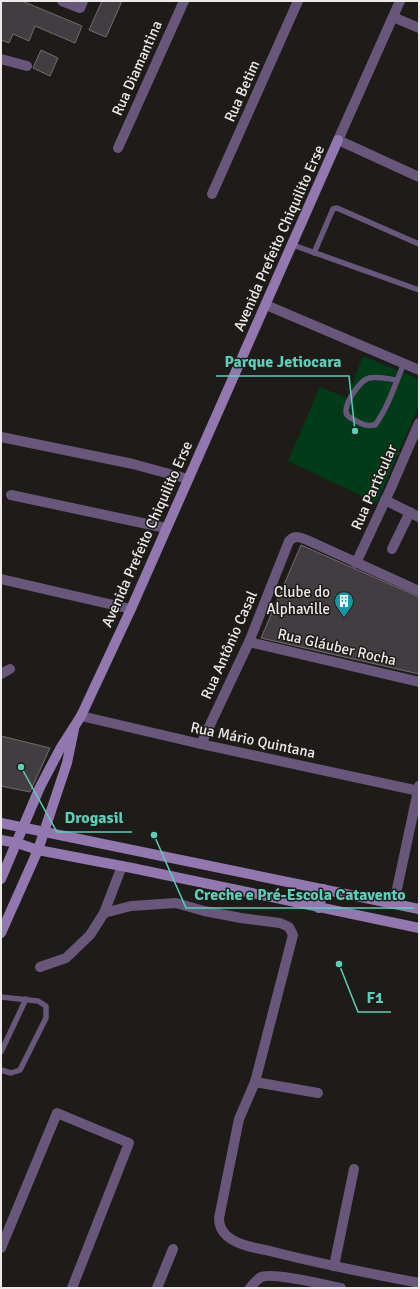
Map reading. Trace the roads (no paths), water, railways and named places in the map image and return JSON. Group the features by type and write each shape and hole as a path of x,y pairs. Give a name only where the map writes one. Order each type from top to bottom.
{"main road":[{"name":"Avenida Prefeito Chiquilito Erse","path":"17,843 22,827 51,765 81,716 131,610 338,140"},
{"name":"Avenida Prefeito Chiquilito Erse","path":"1,933 38,850 68,757 75,727"},
{"path":"1,823 419,909"},
{"path":"1,840 17,843 38,850 419,928"},
{"path":"1,879 17,843"},
{"path":"319,908 323,889"}],"street":[{"path":"62,1 82,5"},
{"name":"Rua Diamantina","path":"118,148 184,1"},
{"name":"Rua Betim","path":"212,194 298,1"},
{"name":"Avenida Prefeito Chiquilito Erse","path":"338,140 400,1"},
{"path":"393,17 419,28"},
{"path":"1,59 27,66"},
{"path":"338,140 419,177"},
{"path":"266,304 419,370"},
{"name":"Rua Particular","path":"356,563 419,423"},
{"path":"1,437 133,464 188,479"},
{"path":"10,495 166,528"},
{"path":"385,500 414,514 392,549"},
{"name":"Rua Antônio Casal","path":"201,744 249,642 289,541 295,537 307,540 356,563"},
{"path":"356,563 419,591"},
{"path":"1,579 131,610"},
{"name":"Rua Gláuber Rocha","path":"249,642 419,682"},
{"name":"Rua Mário Quintana","path":"81,716 201,744 419,789"},
{"path":"394,903 419,789"},
{"path":"40,967 66,958 90,935 104,913 122,866"},
{"path":"104,913 131,906 176,903 204,911 280,923 289,927 293,935 255,1082 238,1119 219,1218 219,1225 227,1236 234,1241 246,1245 300,1259 419,1283"},
{"path":"255,1082 318,1093"},
{"path":"1,1248 57,1113 129,1143 72,1288"},
{"path":"334,1266 354,1169"},
{"path":"157,1288 173,1249"},
{"path":"250,1288 261,1277 267,1276 282,1277 341,1288"}],"lane":[{"path":"314,253 333,209 337,208 419,244"},
{"path":"292,245 419,290"},
{"path":"397,380 370,377 363,380 354,391 347,408 347,415 365,426 375,425 380,418 397,380 404,363"},
{"path":"1,997 38,1001 46,1006 46,1018 20,1070 11,1073 1,1070"},
{"path":"1,1052 26,999"}],"place":[{"name":"Parque Jetiocara","path":"355,431"},
{"name":"Clube do Alphaville","path":"344,618"},
{"name":"Drogasil","path":"21,767"},
{"name":"Creche e Pré-Escola Catavento","path":"154,835"},
{"name":"F1","path":"339,964"}]}
